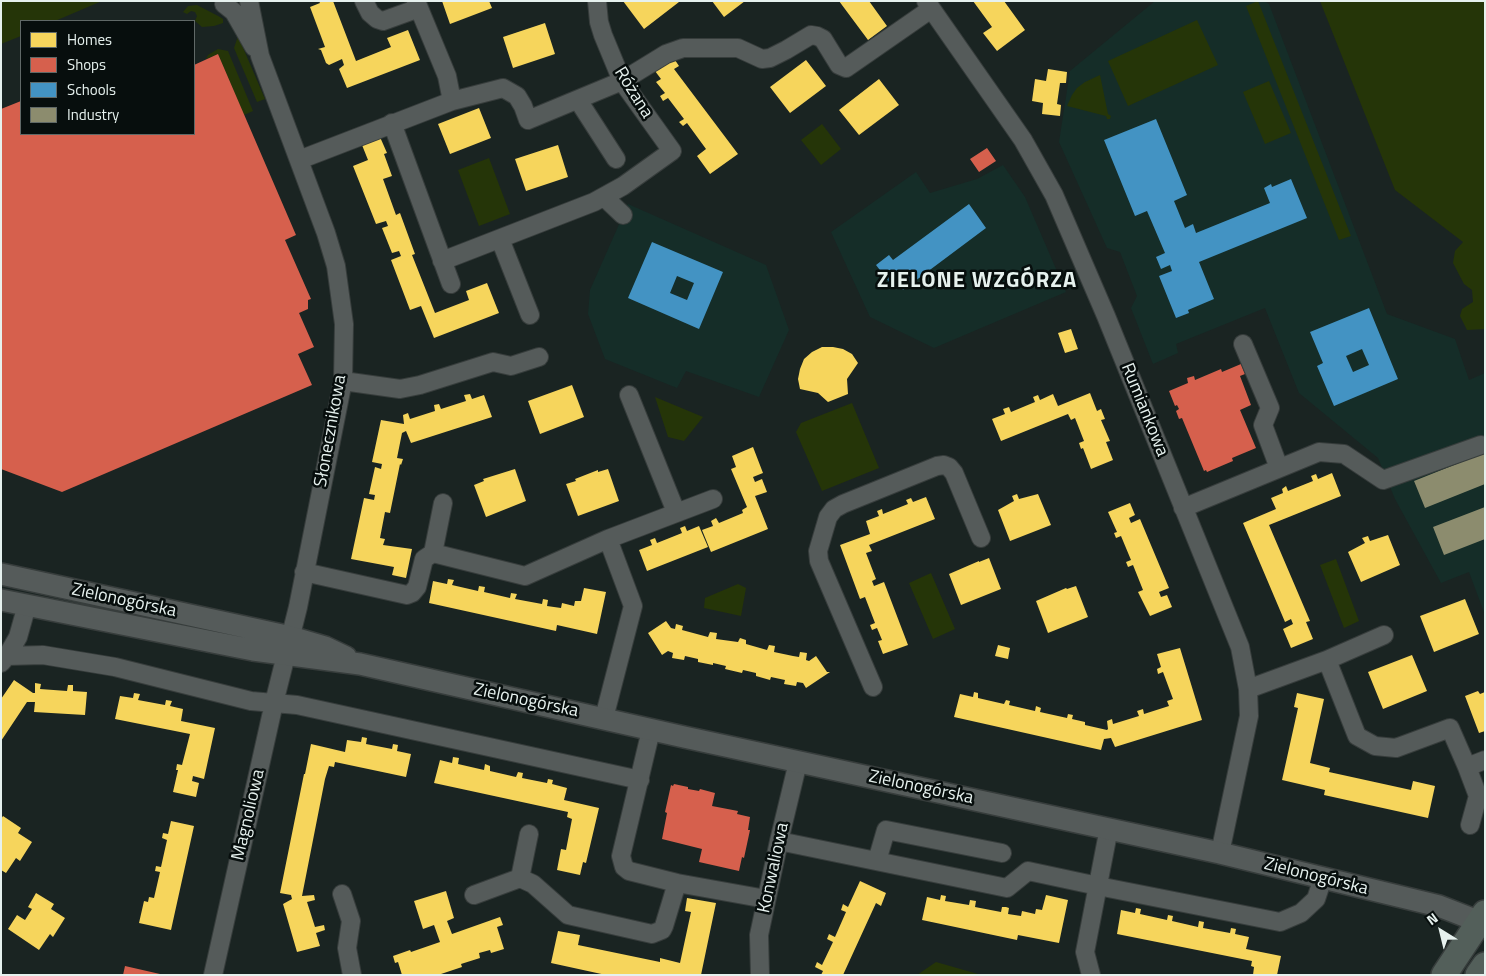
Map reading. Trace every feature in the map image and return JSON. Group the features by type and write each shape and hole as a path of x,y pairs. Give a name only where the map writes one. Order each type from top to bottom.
{"main road":[{"path":"1444,975 1483,920"},
{"path":"1478,975 1485,965"}],"street":[{"name":"Słonecznikowa","path":"249,1 260,56 326,233 336,266 344,324 343,381 288,646"},
{"path":"364,1 370,13 377,20 384,21 417,4 447,76 452,101"},
{"name":"Różana","path":"597,1 599,22 603,35 622,81 672,152 604,197"},
{"name":"Słonecznikowa","path":"227,2 260,56"},
{"path":"299,160 452,101 503,88 517,96 528,120 622,81 666,54 683,48 738,48 762,58 770,58 811,35 822,39 839,66 846,68 928,5"},
{"name":"Rumiankowa","path":"928,5 1023,140 1054,195 1106,316 1240,647 1248,689 1249,716 1220,853"},
{"path":"578,100 616,158"},
{"path":"392,123 451,284"},
{"path":"442,261 604,197 623,215"},
{"path":"500,239 530,315"},
{"path":"1243,344 1270,408 1263,425 1279,468"},
{"path":"343,381 400,389 420,385 493,362 511,366 539,357"},
{"path":"629,395 676,512"},
{"path":"1183,508 1319,452 1344,454 1383,480 1481,445"},
{"path":"873,688 820,561 818,551 828,517 834,509 843,504 937,466 944,465 949,467 954,473 981,538"},
{"path":"304,572 407,595 417,587 424,558 433,553 525,576 608,539 713,499"},
{"path":"433,553 443,503"},
{"path":"604,718 633,606 608,539"},
{"name":"Zielonogórska","path":"1,574 288,646"},
{"name":"Zielonogórska","path":"1,600 288,646 325,647 360,664 651,730 1220,853 1439,906 1483,920"},
{"path":"4,659 18,637 26,605"},
{"path":"1248,689 1327,660 1384,635"},
{"name":"Magnoliowa","path":"213,975 288,646"},
{"path":"4,659 43,655 115,667 252,701 297,705 640,780"},
{"path":"1327,660 1357,736 1374,746 1396,748 1450,728 1478,796 1470,825"},
{"path":"651,730 621,856 622,861 629,871 677,883 766,899"},
{"path":"1466,767 1485,760"},
{"name":"Konwaliowa","path":"760,975 759,935 798,762"},
{"path":"1091,975 1085,952 1109,828"},
{"path":"877,861 886,830 1002,853"},
{"path":"520,878 529,834"},
{"path":"779,841 1007,888 1028,871 1280,922 1301,913 1316,899 1323,878"},
{"path":"474,895 520,878 534,884 568,915 652,934 662,930 664,926 677,883"},
{"path":"342,894 351,921 347,948 352,975"}],"shaded area":[{"path":"1155,1 1264,1 1269,4 1387,314 1455,339 1469,380 1485,373 1485,615 1469,572 1441,583 1395,499 1378,458 1299,393 1265,308 1176,344 1178,353 1153,364 1131,308 1137,296 1120,252 1107,248 1059,142 1070,71"},
{"path":"1003,165 1025,197 1066,292 934,348 870,317 831,232 916,172 930,193 977,179"},
{"path":"628,204 766,265 789,330 759,397 686,371 677,388 605,359 588,314 590,290"}],"green space":[{"path":"1,1 102,1 57,20 20,20 20,36 1,44"},
{"path":"1258,1 1351,236 1339,240 1246,6"},
{"path":"1320,1 1485,1 1485,329 1467,330 1460,316 1462,309 1473,302 1472,290 1464,284 1453,263 1455,251 1463,242 1395,190"},
{"path":"197,5 223,19 223,23 202,27 195,21 197,16 195,12 191,11 187,14 183,12 188,6"},
{"path":"1197,20 1218,65 1128,106 1108,61"},
{"path":"238,36 265,99 257,102 234,48"},
{"path":"218,49 228,51 253,111 244,115 218,54 206,59 208,55"},
{"path":"1100,75 1108,114 1111,116 1110,119 1107,119 1106,116 1067,106 1077,88"},
{"path":"1269,81 1291,133 1265,144 1243,92"},
{"path":"822,124 841,149 821,165 801,140"},
{"path":"489,158 510,214 479,226 458,170"},
{"path":"655,397 703,417 684,441 668,437"},
{"path":"852,403 879,468 822,491 796,432 801,423"},
{"path":"1336,559 1359,621 1344,628 1320,565"},
{"path":"931,573 955,629 933,639 909,583"},
{"path":"738,584 746,588 741,616 704,608 705,598"},
{"path":"936,962 978,974 978,975 917,975"}],"building: Homes":[{"path":"319,1 333,1 356,61 391,47 387,38 408,30 420,60 347,88 339,69 344,65 342,59 329,65 326,63 321,50 318,49 325,47 310,7 320,3"},
{"path":"442,1 489,1 492,8 450,24"},
{"path":"623,1 678,1 679,2 644,29"},
{"path":"712,1 745,1 724,17"},
{"path":"839,1 869,1 887,26 868,40"},
{"path":"973,1 1004,1 1025,30 997,51 983,33 992,27"},
{"path":"545,23 555,54 513,68 503,37"},
{"path":"673,57 679,66 674,69 738,154 710,174 697,156 706,149 687,123 683,126 679,122 684,119 668,98 663,101 660,96 665,93 656,82 661,79 655,71"},
{"path":"806,60 826,86 790,113 770,87"},
{"path":"1048,69 1067,72 1066,83 1060,83 1057,104 1061,105 1060,116 1042,114 1043,103 1032,101 1035,79 1046,81"},
{"path":"879,79 899,105 859,135 839,110"},
{"path":"479,108 491,138 450,154 438,124"},
{"path":"380,137 387,153 384,154 392,176 383,179 396,215 400,213 415,254 412,255 435,313 469,300 466,291 487,283 499,313 434,338 421,306 410,310 391,260 401,256 399,251 392,253 382,228 388,226 386,221 376,224 353,166 368,160 362,145"},
{"path":"558,145 568,177 526,191 515,159"},
{"path":"1071,329 1078,349 1065,353 1058,333"},
{"path":"822,347 843,349 852,354 858,363 847,379 848,394 828,402 818,393 800,389 798,379 804,359"},
{"path":"572,385 584,417 540,434 528,401"},
{"path":"1090,393 1097,411 1101,409 1105,419 1101,420 1110,441 1106,442 1113,460 1091,469 1083,448 1081,449 1079,443 1084,441 1075,418 1071,420 1068,414 1001,441 992,419 1005,414 1003,409 1009,407 1011,412 1035,402 1033,397 1038,395 1040,400 1053,394 1058,406"},
{"path":"470,394 472,399 484,395 492,417 411,443 406,431 402,433 397,458 403,459 400,464 390,513 385,512 380,538 385,539 383,545 412,549 406,578 392,575 394,567 351,559 364,498 374,500 375,495 369,494 375,467 381,469 382,464 372,462 381,420 404,424 403,415 408,413 410,419 435,411 434,405 439,404 441,409 466,401 464,395"},
{"path":"753,447 763,473 753,477 755,482 762,479 767,492 755,496 768,529 711,552 702,530 713,526 711,521 716,518 719,523 743,513 742,510 747,507 731,469 736,467 732,456"},
{"path":"515,469 526,501 486,517 474,485 484,481 483,479"},
{"path":"608,469 619,501 578,516 566,484 598,470 598,472"},
{"path":"1332,473 1341,496 1269,525 1310,621 1306,622 1313,639 1291,648 1283,629 1293,624 1291,619 1285,622 1243,523 1276,509 1271,498 1283,493 1282,489 1286,486 1288,491 1313,481 1311,476 1316,474 1318,479"},
{"path":"1017,494 1019,499 1038,494 1051,525 1010,541 998,510 1014,501 1012,496"},
{"path":"926,497 935,519 869,545 872,551 866,553 876,579 872,581 874,586 884,582 908,645 883,654 878,641 882,640 877,628 872,630 870,625 875,623 865,597 860,599 840,545 870,534 866,521 879,516 877,511 882,509 883,514 908,504 906,500 911,498 913,502"},
{"path":"1130,503 1135,515 1129,518 1131,523 1140,519 1169,588 1159,592 1161,597 1167,595 1172,607 1150,616 1138,592 1143,590 1133,565 1128,567 1126,562 1131,560 1121,536 1116,538 1114,533 1117,532 1108,512"},
{"path":"685,526 687,531 699,526 708,547 647,571 639,550 652,545 650,540 655,538 657,543 682,533 680,528"},
{"path":"1388,535 1400,565 1361,582 1348,552 1365,543 1362,538 1368,536 1370,541"},
{"path":"989,558 1001,589 961,605 949,574"},
{"path":"448,579 454,580 452,585 478,591 479,586 485,587 484,592 510,598 511,593 517,594 515,599 542,604 543,599 548,600 547,606 561,608 562,603 574,606 575,601 581,601 584,588 606,592 597,634 557,625 556,631 429,603 433,581 447,584"},
{"path":"1076,586 1088,617 1048,633 1036,601 1066,588"},
{"path":"1465,599 1479,634 1434,652 1420,616"},
{"path":"666,621 671,628 675,629 676,624 683,626 682,630 708,637 710,632 717,633 716,639 738,642 740,638 746,640 746,644 767,650 769,645 775,646 774,652 799,657 800,652 807,653 806,660 809,661 816,656 827,672 830,672 806,688 803,683 797,682 796,686 784,684 785,680 771,677 770,680 756,676 756,673 743,670 742,673 725,669 726,666 698,662 698,659 685,656 684,660 672,658 673,653 668,651 662,655 648,633"},
{"path":"998,645 1010,648 1008,659 995,656"},
{"path":"1180,648 1202,720 1115,747 1111,738 1104,739 1101,750 954,717 960,694 973,697 974,692 978,693 978,698 1004,704 1006,700 1010,701 1009,705 1035,711 1036,706 1041,708 1040,712 1067,718 1068,714 1073,715 1072,719 1085,722 1085,725 1107,730 1107,721 1112,719 1113,724 1139,716 1137,711 1143,709 1144,714 1169,706 1167,701 1173,699 1163,672 1158,674 1157,669 1161,667 1157,654"},
{"path":"1412,655 1427,691 1383,709 1368,672"},
{"path":"14,680 33,693 35,693 35,683 41,684 40,689 67,691 68,685 73,685 73,691 87,692 85,715 34,712 35,702 27,702 1,741 1,699"},
{"path":"1478,691 1480,694 1485,692 1485,731 1479,733 1465,696"},
{"path":"134,693 140,694 138,700 165,705 166,700 172,701 170,706 183,709 181,721 215,728 204,779 193,776 192,781 199,783 196,797 173,792 178,770 176,770 177,764 182,765 190,734 115,719 120,696 133,698"},
{"path":"1297,693 1324,699 1310,763 1330,768 1329,772 1411,790 1413,781 1435,786 1428,818 1324,795 1325,790 1282,780 1298,708 1294,707"},
{"path":"362,737 367,738 366,744 392,749 393,744 398,745 397,751 411,754 406,777 335,762 334,767 329,766 302,896 314,895 315,900 307,902 315,927 324,925 325,930 316,933 320,946 297,952 283,904 292,899 291,895 280,893 311,744 345,752 347,740 361,742"},
{"path":"453,757 459,758 458,764 484,770 485,764 490,766 490,771 516,777 518,772 523,773 522,778 547,783 548,779 553,780 552,784 567,788 564,800 599,808 586,863 583,862 580,875 557,870 561,849 566,850 572,819 567,817 568,812 434,783 440,760 452,763"},
{"path":"3,816 21,828 18,833 32,842 20,861 16,858 6,873 1,870 1,819"},
{"path":"171,821 194,826 171,930 139,923 144,901 148,902 149,897 154,898 160,872 155,871 156,866 161,867 167,840 162,838 163,833 168,834"},
{"path":"860,881 886,893 881,906 876,903 843,975 821,975 823,971 815,967 817,962 822,965 833,942 827,939 829,934 835,937 846,912 841,910 843,904 848,907"},
{"path":"446,891 454,918 447,921 452,934 500,917 503,925 497,927 504,949 491,953 490,950 479,953 480,958 461,964 462,967 438,975 402,975 398,962 395,963 393,956 440,942 434,925 423,929 414,901"},
{"path":"36,893 54,904 51,909 65,918 53,937 50,934 39,950 8,929 17,915 25,920 32,909 28,907"},
{"path":"941,895 946,896 945,901 969,905 970,900 976,901 975,907 1001,912 1002,907 1006,907 1009,908 1008,914 1021,916 1022,911 1035,914 1036,909 1042,910 1046,895 1068,900 1059,943 1018,935 1017,940 922,920 927,897 940,900"},
{"path":"687,898 716,903 701,975 606,975 551,963 558,931 580,935 578,945 660,962 660,958 680,963 691,912 685,911"},
{"path":"1136,908 1141,909 1140,914 1167,920 1168,915 1173,916 1172,921 1198,927 1199,921 1204,922 1203,928 1230,933 1231,928 1236,929 1235,934 1249,937 1246,949 1281,956 1277,975 1253,975 1254,967 1251,966 1252,961 1117,934 1121,910 1135,913"}],"building: Shops":[{"path":"218,54 296,235 285,240 311,299 308,300 308,309 299,313 314,347 298,354 312,385 62,492 1,469 1,109 20,101 20,135 195,135 195,65"},
{"path":"987,148 996,161 979,172 970,159"},
{"path":"1241,364 1245,374 1240,376 1251,405 1240,410 1256,448 1232,458 1233,461 1207,472 1206,470 1204,471 1182,418 1179,419 1176,411 1179,409 1177,405 1175,406 1169,391 1188,383 1187,378 1194,376 1195,380 1221,369 1222,372"},
{"path":"674,784 688,787 688,789 699,791 700,789 715,793 712,806 738,811 737,814 750,817 748,830 750,830 739,871 699,862 702,849 662,839 667,813 665,812 671,785 673,786"},
{"path":"125,966 160,974 160,975 123,975"}],"building: Schools":[{"path":"1156,119 1187,195 1174,201 1185,228 1193,224 1196,233 1270,203 1264,188 1271,184 1272,187 1291,179 1307,218 1199,262 1214,299 1188,310 1189,313 1176,318 1159,276 1172,271 1170,265 1161,269 1156,257 1165,253 1147,211 1135,216 1104,140"},
{"path":"969,204 986,228 903,290 895,279 890,283 876,265 889,255 893,260"},
{"path":"652,242 723,272 699,329 628,298","holes":["677,276 694,283 687,300 670,293"]},
{"path":"1369,308 1398,379 1334,406 1317,366 1323,363 1310,332","holes":["1362,349 1369,365 1353,372 1346,356"]}],"building: Industry":[{"path":"1484,453 1485,484 1425,508 1414,481"},
{"path":"1485,507 1485,539 1444,555 1433,527"}],"district":[{"name":"ZIELONE WZGÓRZA","path":"977,282"}]}
